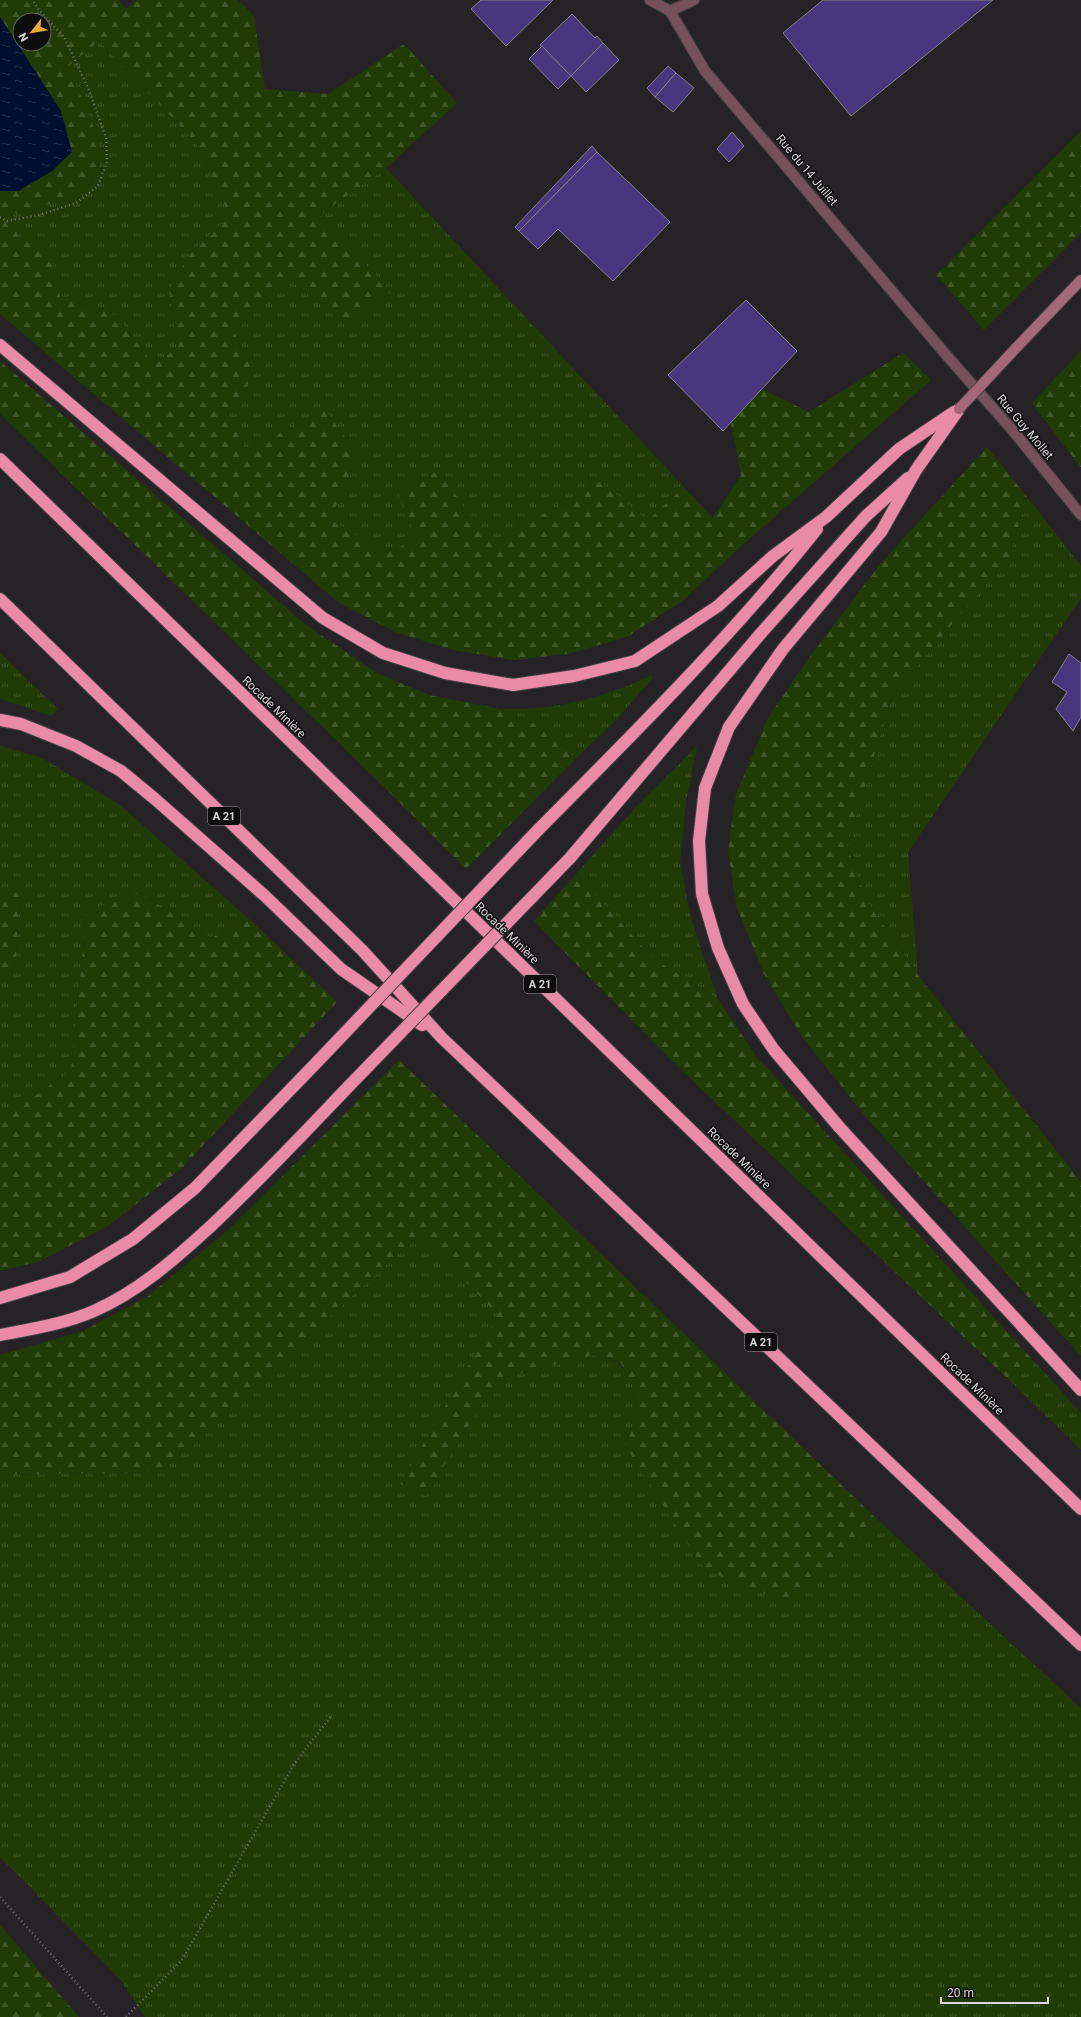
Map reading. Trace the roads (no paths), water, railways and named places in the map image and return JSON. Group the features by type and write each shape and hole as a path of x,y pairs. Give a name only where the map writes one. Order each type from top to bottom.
{"highway":[{"path":"0,345 323,618 382,653 445,673 513,686 574,676 635,661 718,606 773,556 826,517 899,449 959,409"},
{"path":"959,409 916,470 881,532 783,649 729,727 705,788 699,841 702,894 718,948 743,1004 774,1050 840,1128 1081,1390"},
{"name":"Rocade Minière","path":"0,459 1081,1509"},
{"path":"0,1335 45,1327 94,1311 142,1285 186,1249 237,1202 570,858 757,638 845,539 866,516 916,470"},
{"path":"0,1298 70,1277 133,1240 195,1188 539,829 669,698 784,570 826,517"},
{"name":"A 21","path":"0,599 362,950 442,1038 1081,1645"},
{"path":"0,720 21,724 76,746 121,771 156,799 265,896 341,969 442,1038"}],"main road":[{"path":"959,409 1081,280"}],"street":[{"path":"650,0 670,11 694,0"},
{"name":"Rue du 14 Juillet","path":"670,11 705,71 948,357"},
{"name":"Rue Guy Mollet","path":"948,357 1014,432 1081,515"}],"water":[{"path":"0,17 12,35 12,52 23,52 61,111 72,152 52,171 18,191 0,191"}]}
